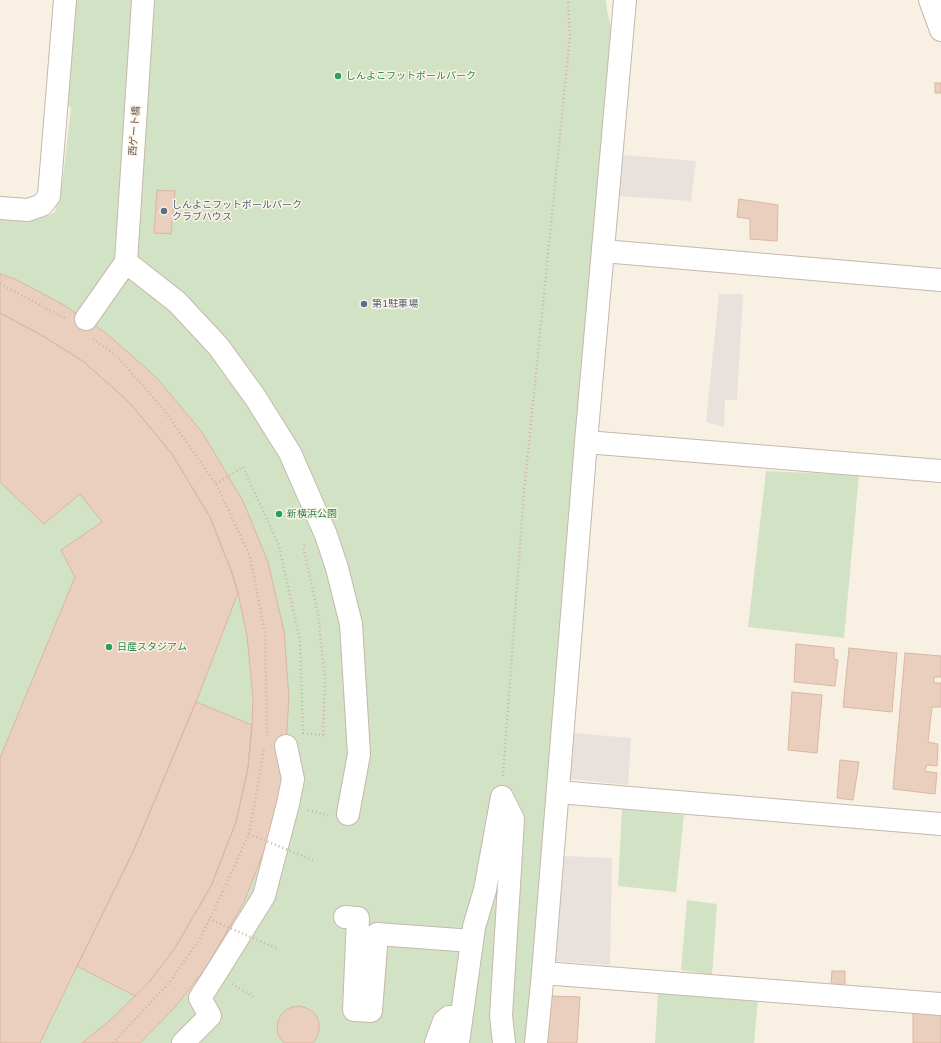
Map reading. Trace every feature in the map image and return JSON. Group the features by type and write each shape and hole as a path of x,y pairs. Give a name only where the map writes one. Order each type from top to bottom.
{"street":[{"path":"0,208 28,210 42,205 49,196 65,0"},
{"name":"西ゲート橋","path":"126,262 143,0"},
{"path":"536,1043 544,974 586,442 625,0"},
{"path":"930,0 941,30"},
{"path":"603,251 941,280"},
{"path":"82,326 126,262 177,302 218,346 255,397 290,453 326,535 337,568 351,624 359,754 340,815"},
{"path":"586,442 941,471"},
{"path":"183,1043 210,1016 200,998 264,896 293,779 276,743"},
{"path":"558,792 941,824"},
{"path":"458,1043 474,927 485,890 502,797"},
{"path":"502,797 513,819 501,1016 504,1043"},
{"path":"352,917 354,1010 371,1011 377,934 472,941"},
{"path":"544,974 941,1004"},
{"path":"436,1043 444,1021 449,1017 461,1017"}],"path":[{"path":"502,797 525,485 570,36 568,0"},
{"path":"0,284 82,326 117,356 164,410 216,484 250,556 265,633 267,732 276,743"},
{"path":"216,484 244,467 279,546 300,641 303,733 323,735 325,681 318,614 303,546 326,535"},
{"path":"113,1043 169,983 201,937 249,834 265,748"},
{"path":"288,804 340,815"},
{"path":"249,834 315,861"},
{"path":"209,920 276,948"}],"shaded area":[{"path":"622,155 696,161 691,201 619,196"},
{"path":"719,294 743,294 737,400 725,400 724,427 706,422"},
{"path":"573,733 631,738 628,785 570,779"},
{"path":"564,856 612,858 610,965 556,961"}],"green space":[{"name":"新横浜公園","path":"74,0 606,0 612,33 527,1043 0,1043 0,216 34,220 48,216 55,212 63,178 71,107 64,106"},
{"path":"766,471 859,475 844,638 748,627"},
{"path":"622,809 684,815 676,892 618,886"},
{"path":"687,900 717,904 712,975 681,970"},
{"path":"658,992 758,1000 754,1043 655,1043"}],"building":[{"path":"935,83 941,83 941,93 935,93"},
{"path":"157,190 175,191 171,234 154,233"},
{"path":"739,199 778,205 777,241 750,239 750,219 737,217"},
{"path":"0,274 15,279 62,304 106,333 155,376 202,432 243,501 268,562 284,631 289,698 284,773 271,833 244,902 205,969 176,1006 140,1043 82,1043 109,1021 149,982 175,948 211,886 236,822 248,768 253,698 247,636 238,593 232,573 210,517 172,454 129,402 84,362 43,336 0,313"},
{"name":"日産スタジアム","path":"0,313 43,336 84,362 129,402 172,454 210,517 232,573 238,593 196,702 133,852 40,1043 0,1043 0,758 75,577 61,550 102,522 80,494 44,524 0,482"},
{"path":"796,644 834,648 834,659 838,660 835,686 794,682"},
{"path":"849,648 897,653 892,712 843,707"},
{"path":"905,653 941,656 941,677 934,677 934,683 941,683 941,707 932,707 928,742 938,744 937,766 927,765 925,771 937,773 935,794 893,789"},
{"path":"792,692 822,695 817,753 788,750"},
{"path":"196,702 252,725 248,768 236,822 211,886 175,948 149,982 135,996 77,966 133,852"},
{"path":"840,760 859,762 853,800 837,798"},
{"path":"832,971 845,971 845,984 831,985"},
{"path":"551,996 580,997 577,1043 547,1043"},
{"path":"300,1006 312,1011 317,1017 319,1030 317,1037 313,1043 284,1043 278,1035 278,1021 286,1010 292,1007"},
{"path":"913,1011 941,1013 941,1043 913,1043"}],"place":[{"name":"しんよこフットボールパーク","path":"338,76"},
{"name":"しんよこフットボールパーク クラブハウス","path":"164,211"},
{"name":"第1駐車場","path":"364,304"},
{"name":"新横浜公園","path":"279,514"},
{"name":"日産スタジアム","path":"109,647"}]}
